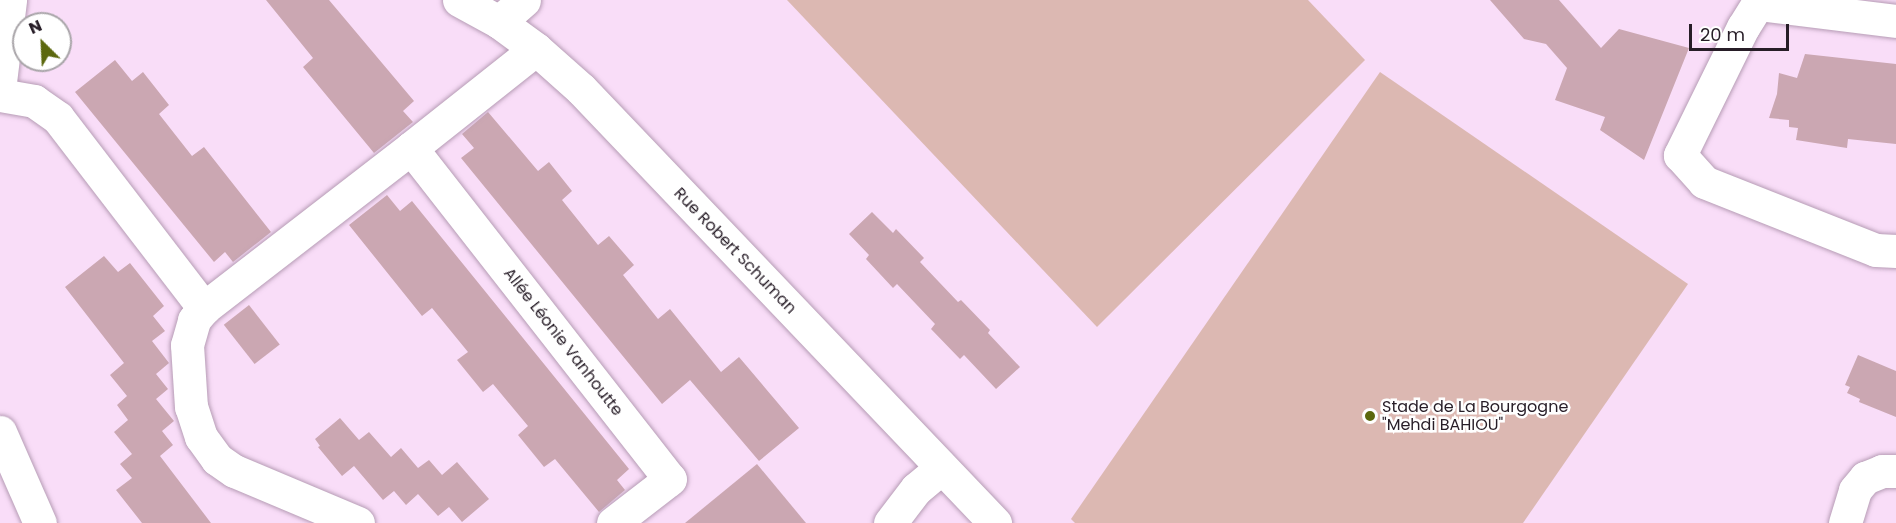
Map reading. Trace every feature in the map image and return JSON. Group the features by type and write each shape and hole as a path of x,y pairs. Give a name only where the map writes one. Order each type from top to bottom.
{"street":[{"path":"0,82 10,0"},
{"name":"Rue Robert Schuman","path":"459,0 499,22 536,49 581,89 995,523"},
{"path":"499,22 524,0"},
{"path":"1896,21 1759,2 1743,27 1680,155 1704,182 1876,249 1896,251"},
{"path":"358,523 234,471 208,449 191,407 187,345 194,320 204,308 536,49"},
{"path":"0,95 34,101 58,118 204,308"},
{"name":"Allée Léonie Vanhoutte","path":"411,148 670,479 613,523"},
{"path":"0,432 40,523"},
{"path":"890,523 916,489 941,468"},
{"path":"1845,523 1855,490 1865,478 1882,471 1896,471"}],"shaded area":[{"path":"787,0 1308,0 1365,60 1097,327"},
{"path":"1380,72 1688,284 1523,523 1075,523 1071,519"}],"building":[{"path":"266,0 329,0 414,101 403,111 413,122 374,153 303,67 313,58"},
{"path":"1490,0 1559,0 1601,48 1619,29 1689,48 1644,160 1600,130 1605,117 1555,100 1567,68 1546,44 1524,39"},
{"path":"1805,54 1896,64 1896,144 1848,139 1847,148 1796,140 1798,128 1789,127 1789,120 1769,118 1777,94 1779,73 1797,78"},
{"path":"115,60 132,81 143,72 169,105 159,114 192,156 204,147 271,232 233,262 225,252 214,262 75,92"},
{"path":"488,112 538,171 549,162 572,191 562,200 598,245 609,236 634,265 623,275 658,319 670,309 721,372 739,357 799,428 759,461 690,380 662,404 461,158 474,148 462,134"},
{"path":"387,195 400,211 412,201 629,469 617,480 625,490 599,512 555,459 544,467 518,435 528,426 493,384 483,392 457,360 468,352 432,308 422,316 349,225"},
{"path":"872,212 893,233 896,229 924,258 920,262 958,302 961,300 990,330 988,333 1020,367 996,389 964,355 960,359 931,329 935,324 897,284 893,288 866,259 869,255 849,234"},
{"path":"104,256 118,272 130,263 164,306 153,316 165,331 152,341 169,363 156,374 168,389 156,399 174,421 162,431 173,445 160,456 211,523 142,523 116,490 132,478 120,464 132,454 114,432 128,420 117,405 127,396 110,375 124,363 65,287"},
{"path":"249,305 280,344 255,364 224,325"},
{"path":"1858,355 1896,371 1896,417 1859,402 1860,399 1847,393 1850,387 1845,385"},
{"path":"340,418 359,440 369,432 391,457 401,448 418,468 429,460 442,475 457,462 489,499 462,522 449,507 438,516 418,494 406,505 394,491 383,500 354,466 342,476 318,447 320,446 315,439"},
{"path":"757,464 806,523 685,523"}],"place":[{"name":"Stade de La Bourgogne \"Mehdi BAHIOU\"","path":"1370,416"}]}
